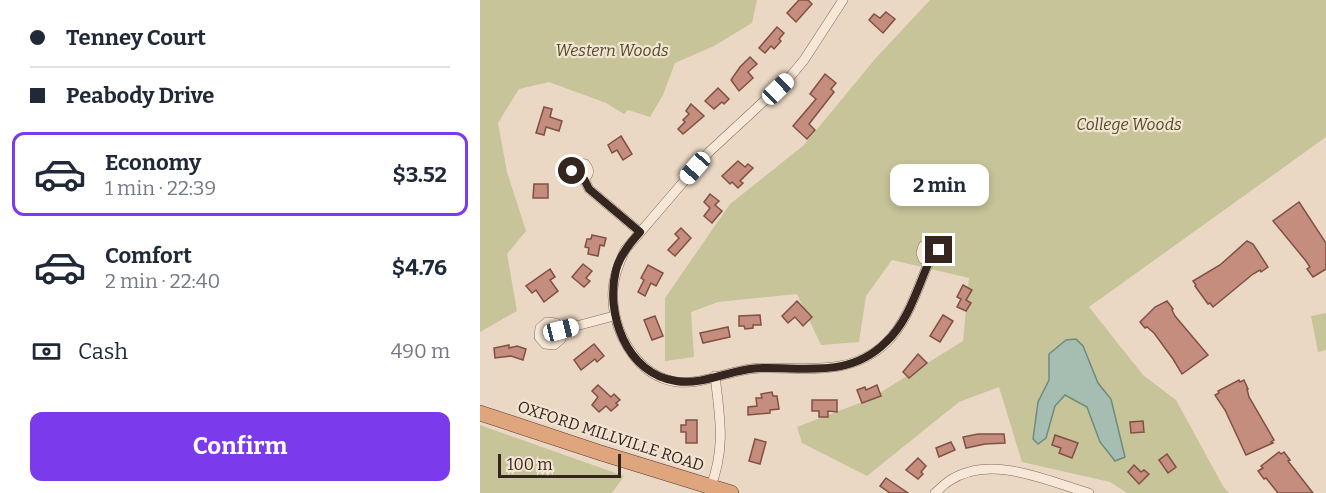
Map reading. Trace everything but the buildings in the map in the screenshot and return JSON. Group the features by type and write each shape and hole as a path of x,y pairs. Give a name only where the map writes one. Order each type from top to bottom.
{"highway":[{"name":"OXFORD MILLVILLE ROAD","path":"480,413 710,490 731,493"}],"street":[{"path":"843,0 804,60 789,78 709,152 625,250 617,268 613,289 614,316 623,340 638,360 656,375 676,382 697,381 738,370 834,368 852,363 872,353 886,342 905,316 929,262"},
{"path":"584,179 589,189 640,232"},
{"path":"561,330 614,316"},
{"path":"710,490 717,471 722,440 715,376"},
{"path":"935,493 949,481 964,473 988,469 1011,470 1089,493"}],"green space":[{"name":"Western Woods","path":"480,0 757,0 752,23 714,46 675,63 663,95 650,117 628,110 624,114 606,103 549,82 519,89 498,123 507,172 526,231 507,254 517,311 480,332"},
{"name":"College Woods","path":"930,0 1326,0 1326,137 1089,307 1143,375 1176,400 1229,493 1127,493 1110,482 1022,462 999,387 959,402 867,476 802,443 797,427 870,399 963,341 969,278 892,260 866,296 859,342 821,345 797,294 718,302 691,312 694,357 665,361 665,298 730,204 804,145 875,59"},
{"path":"1326,313 1326,350 1318,352 1311,316"},
{"path":"480,425 624,476 612,493 480,493"}],"shaded area":[{"path":"1076,339 1083,346 1098,383 1111,399 1125,457 1115,461 1100,442 1087,407 1065,395 1055,406 1046,438 1038,444 1033,439 1038,402 1049,380 1049,354 1066,340"}],"route":[{"path":"572,171 574,177 579,180 584,179 589,189 640,232 625,250 617,268 613,289 614,316 623,340 638,360 656,375 676,382 697,381 738,370 834,368 852,363 872,353 896,330 905,316 929,262 935,261 939,256 939,250"}]}
